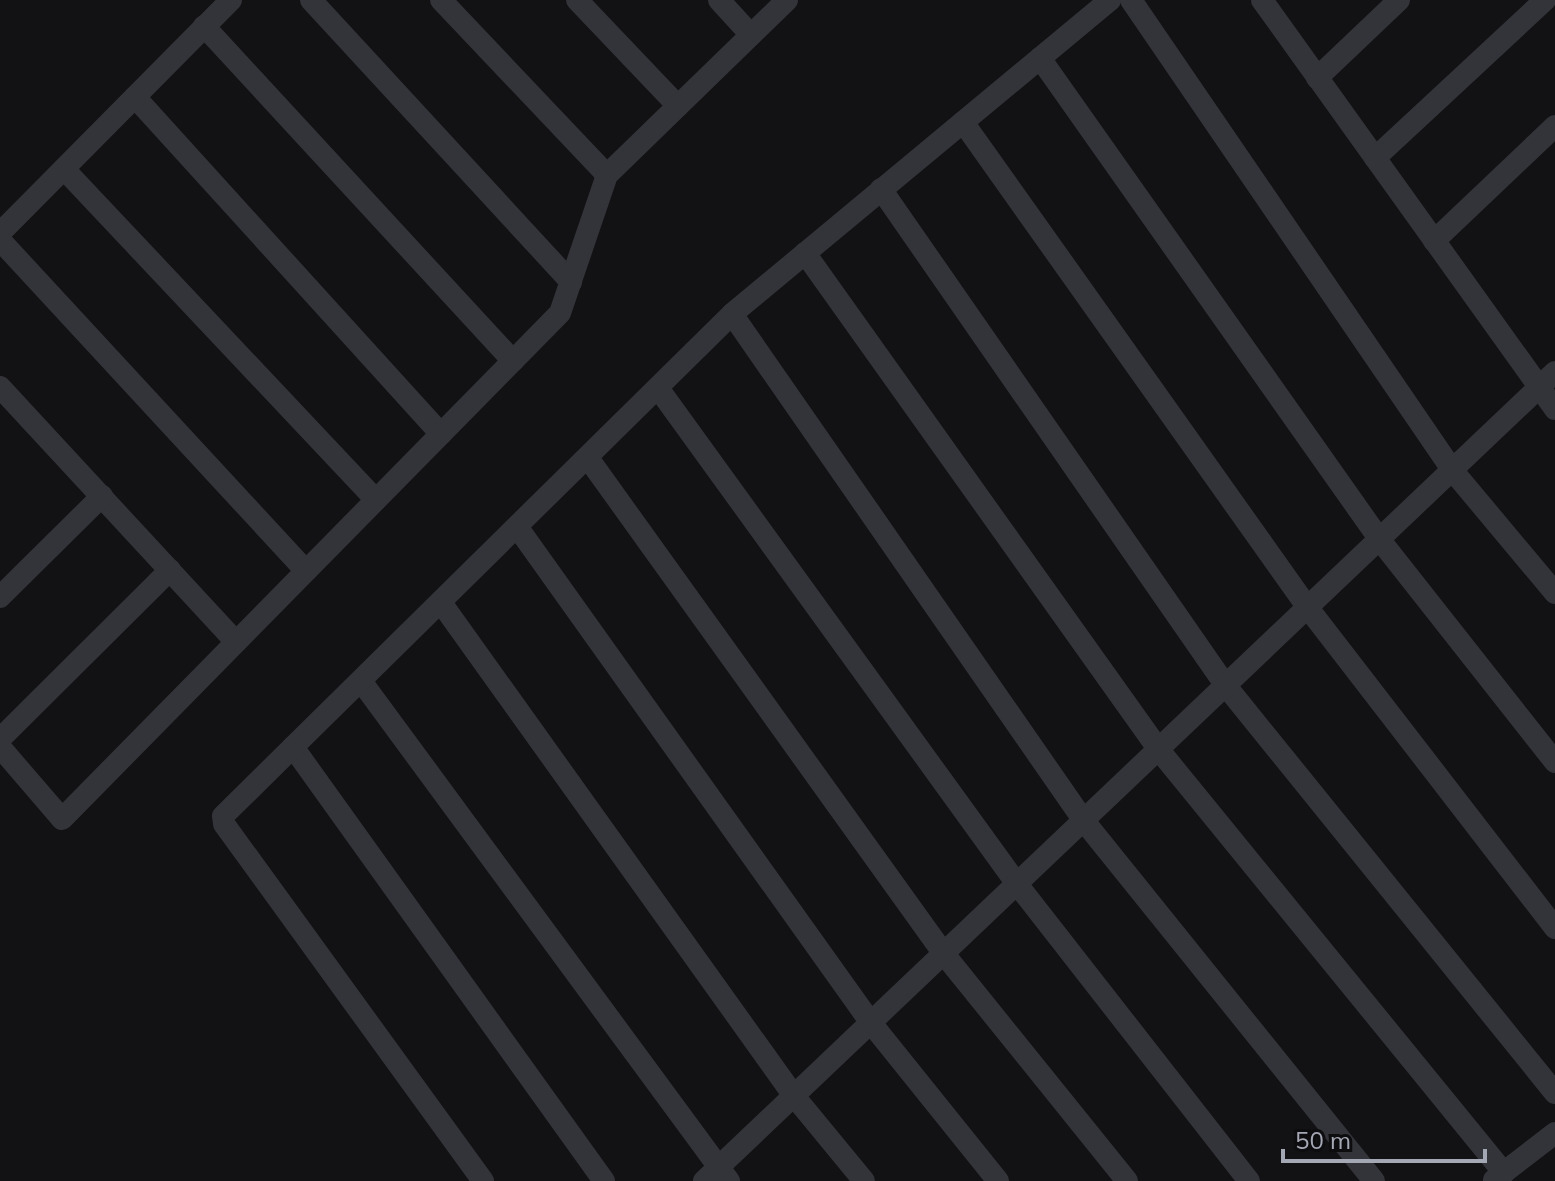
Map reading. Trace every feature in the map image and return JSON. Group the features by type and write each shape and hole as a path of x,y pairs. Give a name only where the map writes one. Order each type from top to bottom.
{"street":[{"path":"0,233 231,0"},
{"path":"311,0 571,282"},
{"path":"441,0 607,175"},
{"path":"577,0 678,106"},
{"path":"719,0 751,35"},
{"path":"0,747 62,819 560,313 607,175 787,0"},
{"path":"483,1181 224,824 227,810 442,604 732,314 1110,0"},
{"path":"1131,0 1453,471 1555,593"},
{"path":"1262,0 1434,241 1547,380 1555,409"},
{"path":"1317,78 1399,0"},
{"path":"1375,158 1545,0"},
{"path":"204,26 513,361"},
{"path":"1040,58 1380,540 1555,762"},
{"path":"135,97 441,434"},
{"path":"963,122 1308,608 1555,928"},
{"path":"1434,241 1555,126"},
{"path":"64,169 376,500"},
{"path":"881,189 1226,686 1555,1093"},
{"path":"0,240 306,571"},
{"path":"805,253 1159,750 1498,1177 1555,1133"},
{"path":"732,314 1084,821 1374,1181"},
{"path":"361,681 717,1177 794,1096 1547,380"},
{"path":"0,387 236,642"},
{"path":"658,388 1017,884 1249,1181"},
{"path":"588,458 944,954 1127,1181"},
{"path":"0,597 102,496"},
{"path":"518,528 871,1023 998,1181"},
{"path":"0,739 170,570"},
{"path":"442,604 794,1096 864,1181"},
{"path":"293,747 604,1181"}]}
